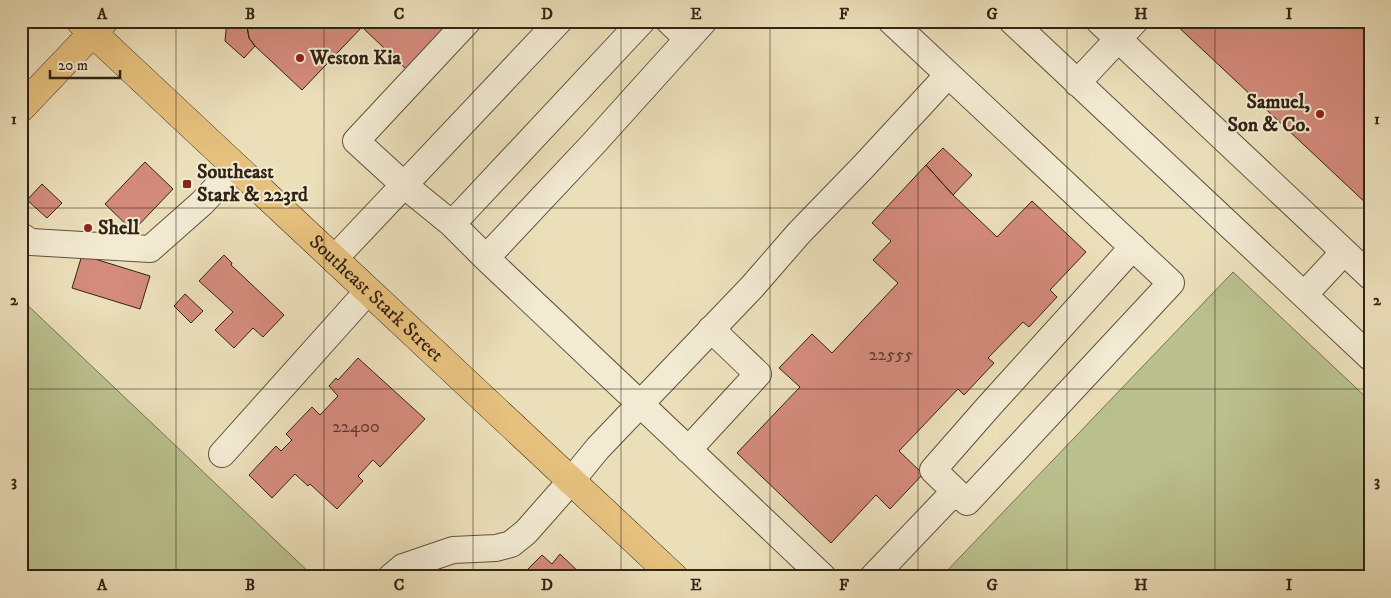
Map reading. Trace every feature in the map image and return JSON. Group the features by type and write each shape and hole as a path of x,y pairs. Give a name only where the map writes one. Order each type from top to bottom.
{"main road":[{"path":"21,108 92,25"},
{"name":"Southeast Stark Street","path":"92,25 236,167 674,577"}],"lane":[{"path":"468,21 356,141 404,185 452,224 823,577"},
{"path":"334,259 559,21"},
{"path":"452,224 642,21"},
{"path":"486,258 594,143 696,30 669,21"},
{"path":"891,21 948,75 1134,247 1172,283 967,502 933,470 1134,247"},
{"path":"1012,21 1370,357"},
{"path":"1099,21 1127,30 1344,252 1370,276"},
{"path":"1077,83 1127,30"},
{"path":"391,577 403,567 454,550 496,548 512,544 526,532 598,448 948,75"},
{"path":"21,236 30,242 150,249 202,203 236,167"},
{"path":"1304,296 1344,252"},
{"path":"222,454 368,291"},
{"path":"688,450 758,374 711,329"},
{"path":"873,577 955,491"}],"green space":[{"path":"1233,272 1370,401 1370,577 941,577"},
{"path":"21,299 314,577 21,577"}],"building":[{"path":"227,21 246,21 249,38 255,46 244,58 225,41"},
{"name":"Weston Kia","path":"246,21 453,21 407,70 362,27 302,90 255,46 249,38"},
{"name":"Samuel, Son & Co.","path":"1172,21 1370,21 1370,207"},
{"path":"943,148 972,175 953,195 926,165"},
{"path":"145,162 173,189 133,231 105,204"},
{"path":"926,165 953,195 997,237 1032,201 1086,252 1050,290 1057,297 1029,327 1023,322 988,358 994,363 964,395 958,389 899,451 923,474 890,509 876,495 831,543 737,453 800,387 779,368 812,334 832,353 898,283 873,260 891,241 872,223"},
{"path":"42,184 62,203 47,218 27,200"},
{"path":"82,255 150,276 140,309 72,288"},
{"path":"224,255 232,263 231,265 284,315 263,337 253,328 234,348 215,330 233,312 199,281"},
{"path":"185,294 203,311 191,323 174,306"},
{"path":"358,358 425,419 380,467 373,460 358,476 363,481 337,509 310,484 308,486 295,474 272,498 249,475 276,446 281,451 292,440 286,434 312,407 320,415 338,396 329,386 336,378 338,380"},
{"path":"560,554 584,577 533,577 527,570 542,555 552,564"}],"place":[{"name":"Weston Kia","path":"300,58"},
{"name":"Samuel, Son & Co.","path":"1320,114"},
{"name":"Southeast Stark & 223rd","path":"187,184"},
{"name":"Shell","path":"88,228"}]}
